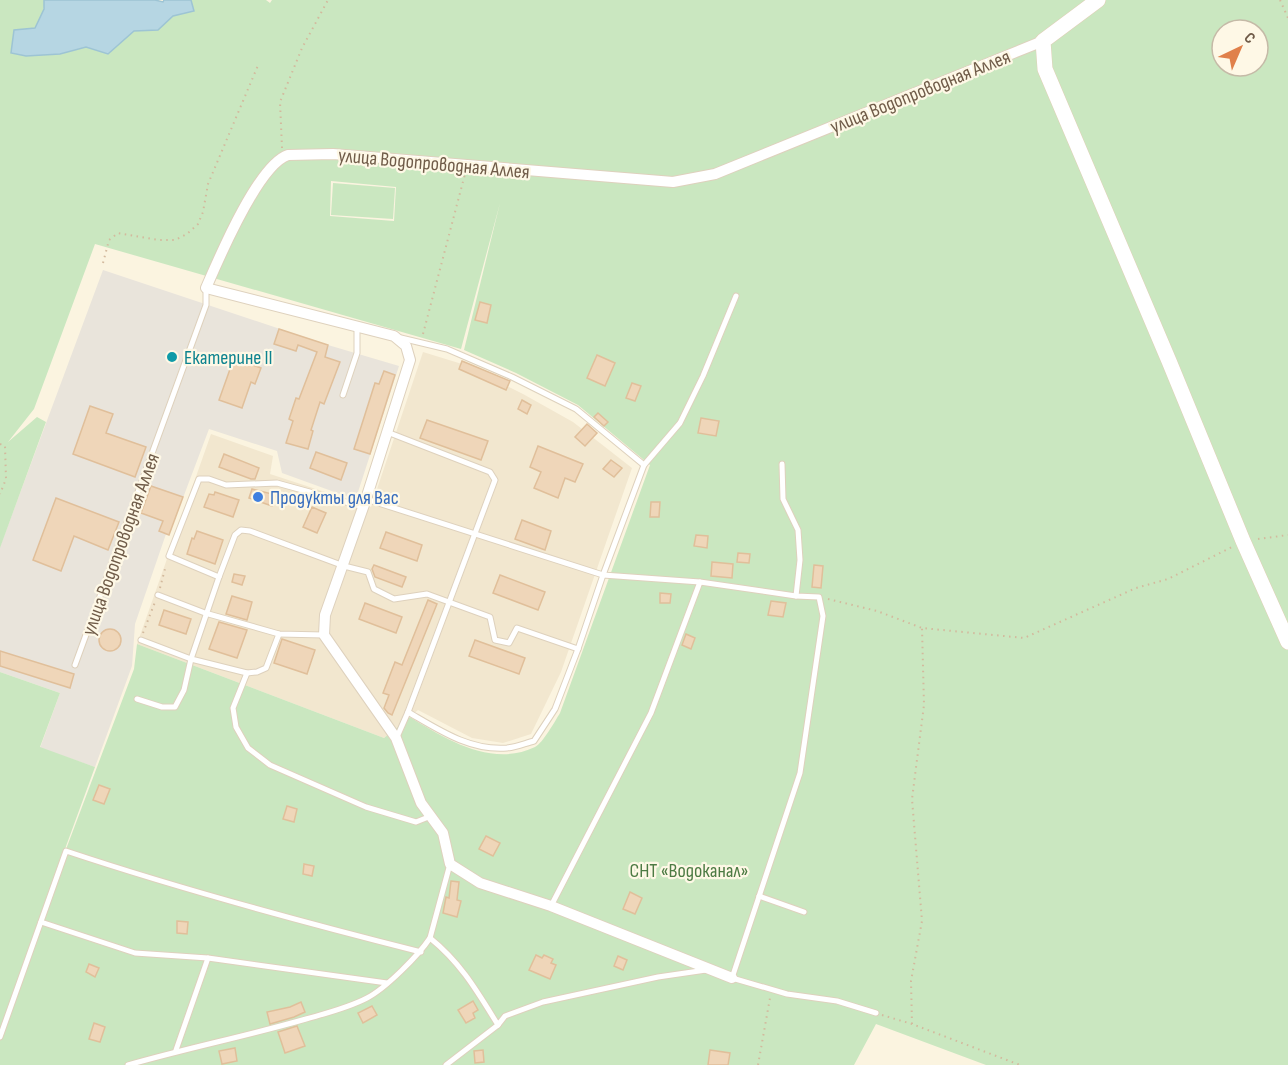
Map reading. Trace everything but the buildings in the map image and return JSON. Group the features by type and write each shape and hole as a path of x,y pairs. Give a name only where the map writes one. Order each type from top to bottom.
{"street":[{"name":"улица Водопроводная Аллея","path":"206,288 228,239 260,181 272,166 288,155 333,154 673,182 694,179 715,174 1043,41 1098,0"},
{"path":"1043,41 1045,69 1288,642"},
{"path":"206,288 394,336 406,346 411,360 344,566 325,615 324,635 396,738 421,803 444,833 450,864 480,883 551,906 732,978"}],"lane":[{"name":"улица Водопроводная Аллея","path":"75,666 206,305 206,288"},
{"path":"408,712 447,735 483,747 508,748 534,741 555,709 644,465 680,423 703,376 736,296"},
{"path":"343,395 357,353 357,327"},
{"path":"394,336 447,349 512,377 576,409 644,465"},
{"path":"387,432 490,472 495,480 408,712 396,738"},
{"path":"782,464 783,499 798,530 800,560 796,596"},
{"path":"219,577 169,556 199,479 209,479 226,485 277,483 365,503 474,533 603,575 700,582 796,596 819,597 823,616 800,773 732,978 787,994 837,1001 876,1013"},
{"path":"137,699 162,707 175,707 184,690 205,613 234,535 241,530 250,531 344,566 368,572 374,589 394,599 427,594 490,617 495,640 509,643 517,628 578,649"},
{"path":"551,906 651,713 700,582"},
{"path":"158,595 205,613 279,634 324,635"},
{"path":"141,640 191,659 247,673 266,668 279,634"},
{"path":"247,673 233,708 236,727 248,748 255,754 270,765 366,807 416,822 430,816"},
{"path":"0,1037 66,851 270,912 359,937 421,951"},
{"path":"128,1065 176,1050 267,1030 350,1006 369,997 421,951 430,938 450,864"},
{"path":"759,896 804,912"},
{"path":"41,922 135,953 208,958 387,983"},
{"path":"430,938 450,954 470,978 498,1025"},
{"path":"176,1050 208,958"},
{"path":"446,1065 498,1025 505,1016 543,1002 658,977 710,969"}],"path":[{"path":"282,157 280,102 302,48 328,0"},
{"path":"1280,0 1288,18"},
{"path":"103,263 109,240 118,233 158,240 175,240 187,234 198,224 203,212 208,184 259,63"},
{"path":"420,342 467,166"},
{"path":"0,444 5,446 6,478 0,494"},
{"path":"832,599 877,611 922,628 1024,638 1136,588 1168,579 1244,542 1288,535"},
{"path":"912,1024 911,981 922,921 912,799 924,705 922,628"},
{"path":"758,1065 772,990"},
{"path":"876,1013 912,1024 1020,1065"}],"shaded area":[{"path":"103,270 328,345 399,366 358,492 351,498 282,473 277,451 209,429 169,535 166,534 135,624 132,666 95,767 40,748 60,693 0,672 0,547"},
{"path":"423,352 462,364 523,394 573,422 632,468 561,672 531,734 503,743 472,738 418,710 384,738 137,644 211,434 273,456 270,474 371,507"}],"green space":[{"name":"СНТ «Водоканал»","path":"0,0 44,0 44,8 38,22 11,53 26,56 60,54 86,47 108,54 134,30 158,30 173,16 194,11 191,0 266,0 270,3 272,0 1288,0 1288,1065 986,1065 876,1024 854,1065 0,1065 0,672 60,693 40,747 95,767 28,950 134,669 137,644 384,738 410,717 438,734 469,748 486,753 519,753 538,745 560,713 650,465 578,405 516,373 464,350 500,203 461,349 95,244 34,409 8,442 37,417 46,422 0,548","holes":["331,181 396,187 394,221 330,216"]},
{"path":"333,183 395,188 393,219 331,215"}],"water":[{"path":"44,0 155,0 163,2 164,0 191,0 194,11 173,16 158,30 134,31 108,54 86,47 60,54 26,56 11,53 14,30 35,28 44,9"}],"place":[{"name":"Екатерине II","path":"172,357"},
{"name":"Продукты для Вас","path":"258,497"}]}
